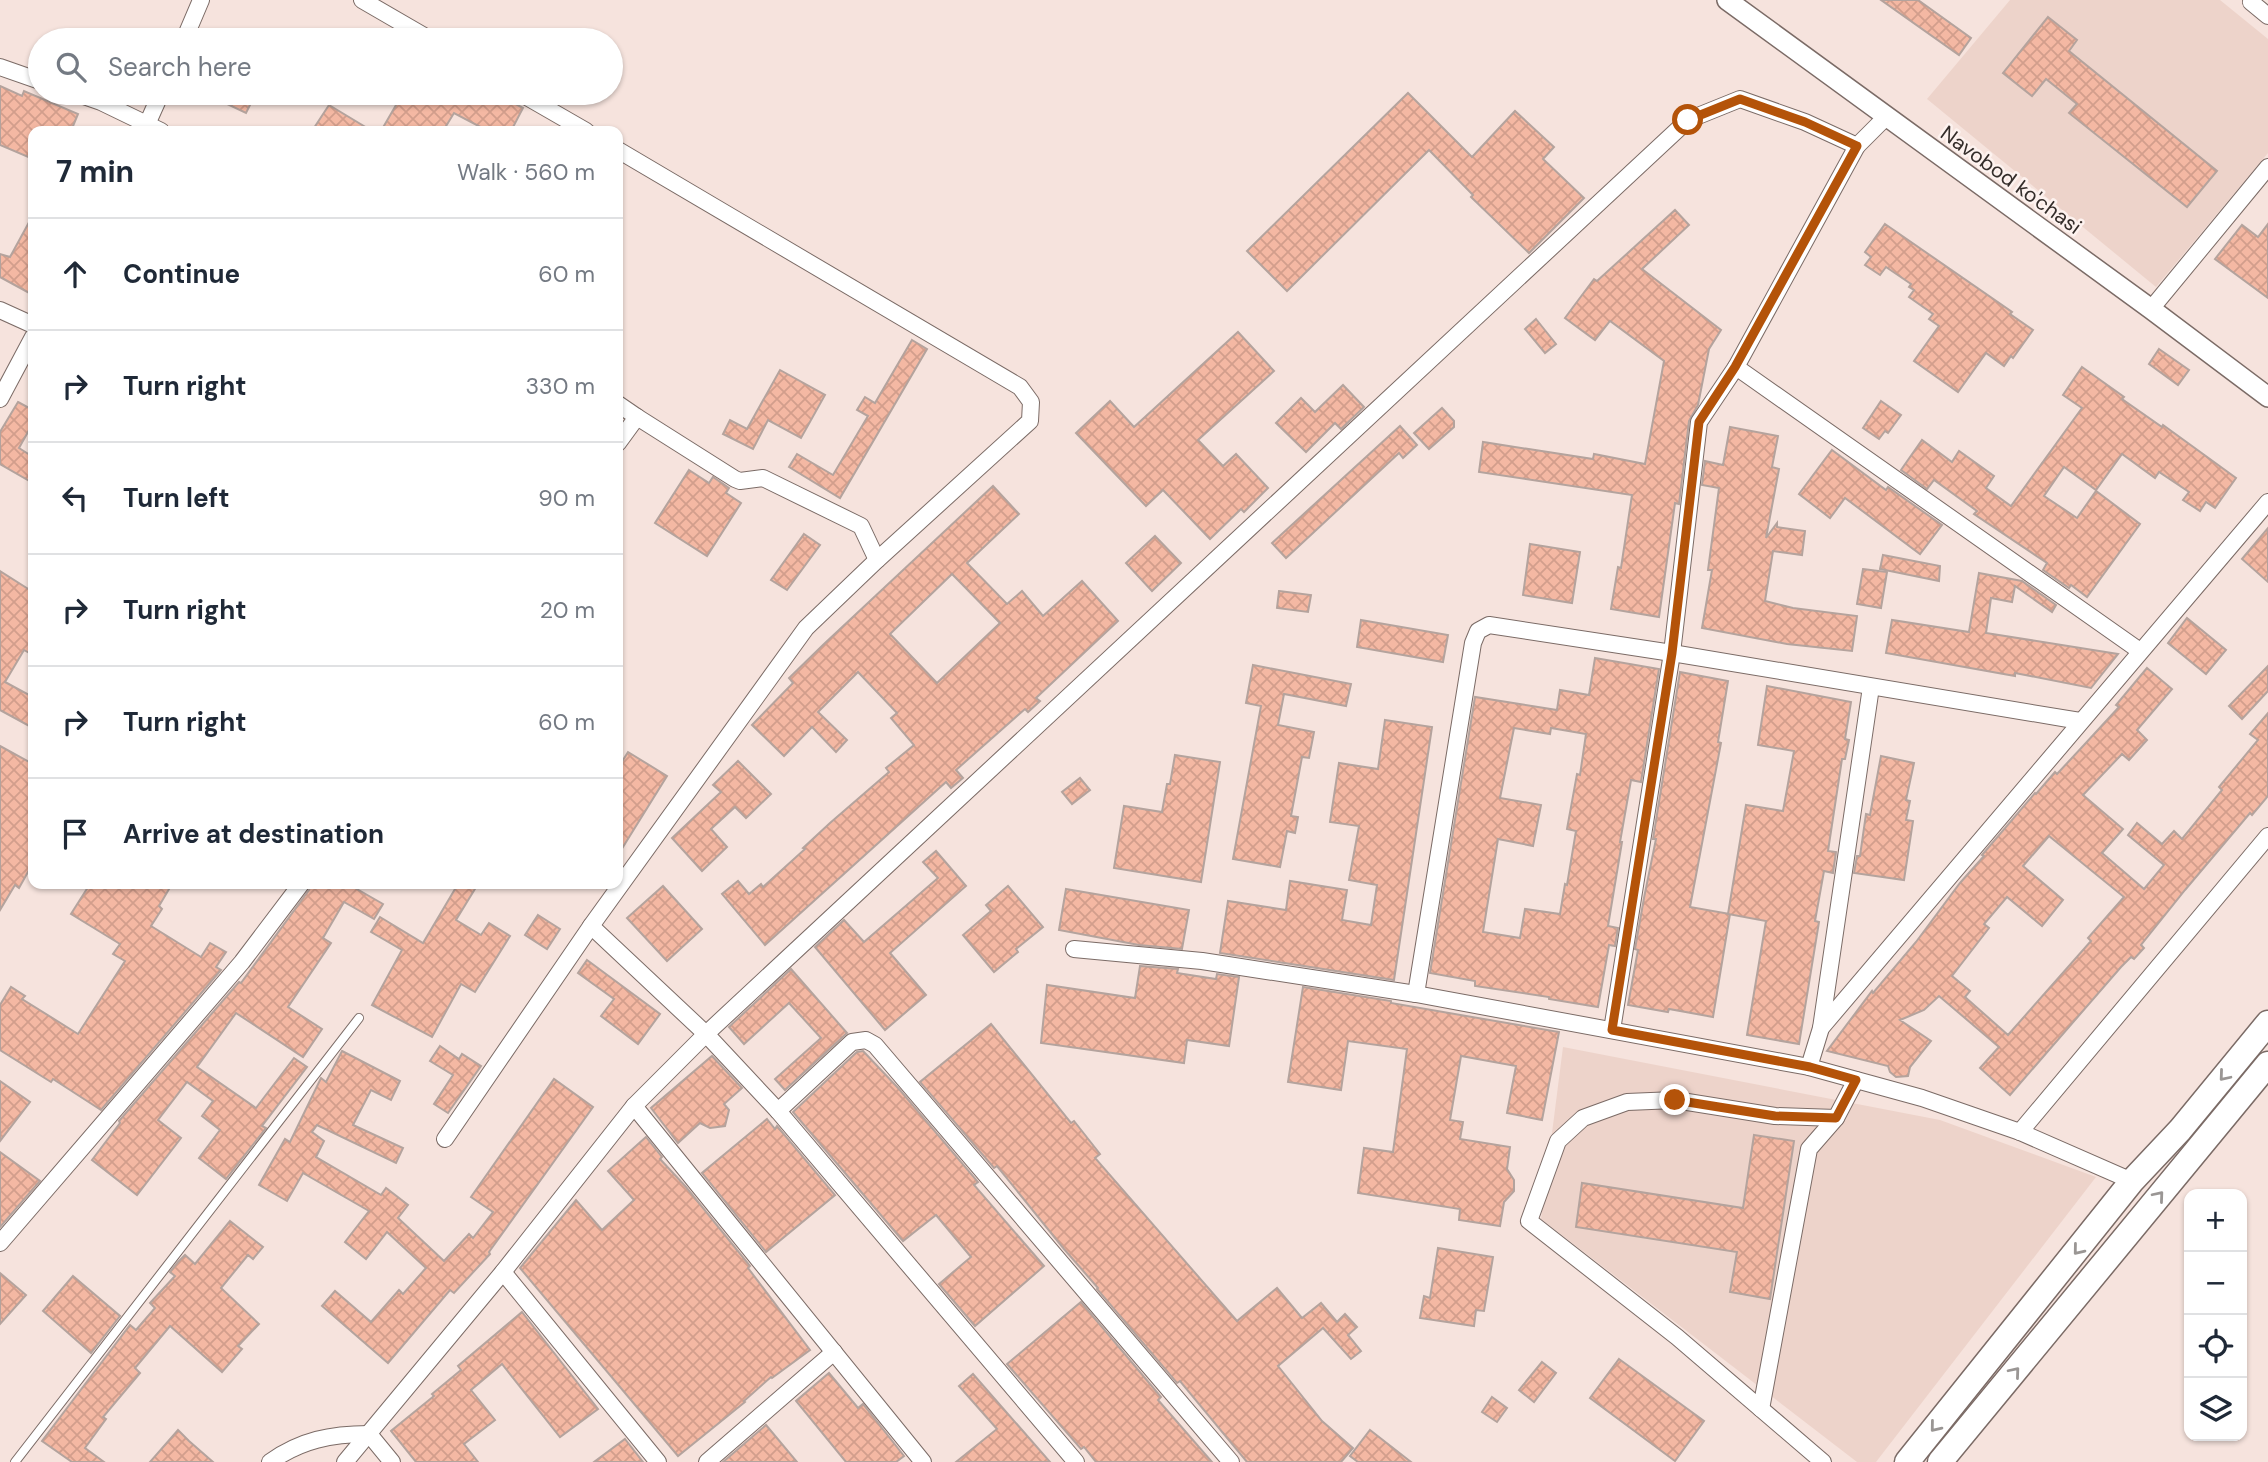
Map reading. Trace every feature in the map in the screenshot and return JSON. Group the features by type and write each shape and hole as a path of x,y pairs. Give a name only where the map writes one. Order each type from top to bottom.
{"main road":[{"path":"1907,1462 2132,1181 2180,1130 2268,1024"},
{"path":"1940,1462 2268,1064"}],"street":[{"path":"189,28 201,0"},
{"path":"362,0 410,28"},
{"name":"Navobod ko'chasi","path":"1727,0 2268,397"},
{"path":"2252,0 2251,2 2268,16"},
{"path":"0,67 28,77"},
{"path":"345,1462 503,1272 634,1106 706,1034 1688,120 1740,99 1805,122 1857,146"},
{"path":"107,105 145,126"},
{"path":"152,126 158,105"},
{"path":"541,105 577,126"},
{"path":"1612,1030 1672,653 1699,422 1735,367 1857,146 1886,117"},
{"path":"623,153 1020,387 1031,402 1030,421 806,628 623,882"},
{"path":"2151,309 2268,167"},
{"path":"0,310 28,323"},
{"path":"0,399 28,346"},
{"path":"1735,367 2140,652"},
{"path":"623,407 735,479 740,481 763,478 861,526 877,560"},
{"path":"623,436 638,417"},
{"path":"1821,1028 2268,502"},
{"path":"1416,994 1473,643 1478,631 1489,625 2080,721"},
{"path":"1810,1067 1821,1028 1871,687"},
{"path":"2020,1132 2268,836"},
{"path":"0,1243 242,962 297,889"},
{"path":"444,1139 618,889"},
{"path":"591,926 706,1034 778,1111 1076,1462"},
{"path":"1074,949 1202,961 1416,994 1810,1067 1922,1098 2020,1132 2132,1181"},
{"path":"778,1111 852,1042 866,1040 875,1045 1231,1462"},
{"path":"1761,1409 1809,1149 1836,1118 1856,1080"},
{"path":"1824,1462 1677,1337 1529,1221 1558,1142 1583,1118 1627,1102 1675,1100 1775,1116 1836,1118"},
{"path":"634,1106 923,1462"},
{"path":"503,1272 658,1462"},
{"path":"707,1462 834,1352"},
{"path":"270,1462 290,1448 320,1438 343,1434 369,1434"},
{"path":"369,1434 392,1462"}],"lane":[{"path":"15,1462 359,1018"}],"shaded area":[{"path":"2010,0 2220,0 2268,39 2268,153 2156,287 1927,99"},
{"path":"1563,1047 1940,1120 2096,1177 1876,1462 1857,1462 1541,1219"}],"building":[{"path":"1881,0 1918,0 1971,38 1959,55"},
{"path":"2048,17 2077,40 2069,51 2217,171 2187,207 2069,113 2077,104 2046,79 2032,96 2003,73"},
{"path":"0,86 22,96 24,91 28,93 28,105 57,105 78,114 73,126 28,126 28,157 0,145"},
{"path":"1408,93 1472,157 1515,111 1554,147 1543,159 1584,198 1529,253 1471,197 1473,195 1429,150 1287,291 1247,251"},
{"path":"229,105 250,105 246,113"},
{"path":"329,105 364,126 315,126"},
{"path":"396,105 517,105 523,108 514,126 479,126 454,113 446,126 384,126"},
{"path":"1675,210 1689,225 1642,269 1721,330 1709,349 1698,405 1689,421 1679,504 1675,503 1659,617 1611,609 1618,567 1621,568 1632,495 1479,472 1483,442 1593,459 1594,454 1645,464 1664,361 1610,321 1595,340 1565,318 1594,279 1597,281"},
{"path":"28,224 28,292 0,277 0,254 10,257"},
{"path":"1885,224 2012,312 2010,314 2033,330 2013,358 2011,356 2004,366 1986,353 1958,392 1914,361 1939,326 1929,319 1933,314 1909,297 1914,290 1909,287 1911,284 1886,267 1880,275 1865,265 1871,257 1865,252"},
{"path":"2268,224 2268,298 2215,259 2242,225 2258,237"},
{"path":"1536,319 1556,344 1545,353 1525,329"},
{"path":"1238,332 1274,371 1198,440 1223,466 1236,454 1268,488 1244,512 1241,509 1210,539 1163,490 1146,506 1076,433 1110,401 1134,427"},
{"path":"912,340 927,349 840,498 789,467 797,454 833,475 868,416 857,410 865,397 875,403"},
{"path":"2159,349 2189,370 2178,385 2149,364"},
{"path":"2082,367 2124,397 2122,399 2236,478 2215,508 2206,502 2200,511 2183,500 2189,492 2159,472 2155,478 2122,454 2096,490 2064,467 2044,496 2077,518 2096,491 2140,524 2087,597 2043,570 2047,563 1974,514 1977,511 1934,480 1927,489 1901,470 1922,440 1952,462 1959,451 1994,476 1986,488 2011,506 2082,408 2063,395"},
{"path":"780,370 825,395 801,438 768,420 753,449 723,434 730,420 747,429"},
{"path":"1343,385 1364,407 1341,429 1335,423 1306,452 1276,423 1301,398 1315,412"},
{"path":"1881,401 1901,415 1888,433 1885,431 1879,439 1863,428"},
{"path":"18,402 28,407 28,432 19,448 28,454 28,480 0,464 0,432"},
{"path":"1442,408 1454,421 1454,427 1429,449 1414,433"},
{"path":"1400,426 1417,445 1403,458 1399,453 1286,558 1272,543"},
{"path":"1730,427 1778,436 1772,467 1779,469 1766,538 1777,523 1777,527 1805,531 1802,555 1773,551 1765,601 1793,608 1857,616 1852,651 1787,644 1702,628 1712,570 1708,570 1719,488 1702,485 1705,461 1723,465"},
{"path":"1832,450 1886,490 1888,487 1942,525 1920,554 1845,498 1830,518 1799,494"},
{"path":"689,470 709,483 713,477 729,488 726,493 741,503 707,556 655,523"},
{"path":"993,486 1019,514 967,563 1007,604 1022,591 1043,616 1082,581 1118,621 1036,698 1040,701 1028,712 1025,709 956,770 963,778 951,788 946,782 765,945 722,894 738,881 749,894 761,884 763,887 830,823 889,772 886,768 914,745 891,718 897,713 858,672 818,712 847,740 836,752 812,727 784,756 752,725 793,683 789,678","holes":["952,574 1000,623 937,683 890,634"]},
{"path":"2268,528 2268,582 2242,559"},
{"path":"804,534 820,545 787,590 771,580"},
{"path":"1155,536 1181,563 1152,591 1126,563"},
{"path":"1530,544 1580,552 1572,603 1523,595"},
{"path":"1883,555 1940,566 1939,581 1880,569"},
{"path":"1863,569 1887,572 1881,608 1857,604"},
{"path":"0,571 28,589 28,652 24,650 5,682 28,694 28,725 0,710"},
{"path":"1979,573 2022,581 2056,605 2052,612 2015,586 2012,602 1991,598 1986,633 2118,654 2091,688 1886,653 1892,620 1969,632"},
{"path":"1279,591 1311,595 1308,612 1277,608"},
{"path":"2187,618 2226,650 2206,674 2168,643"},
{"path":"1361,620 1448,635 1443,662 1357,647"},
{"path":"1595,658 1659,669 1641,782 1631,780 1608,926 1618,928 1615,946 1609,945 1598,1007 1475,986 1475,981 1430,973 1475,697 1557,710 1560,690 1589,695","holes":["1514,728 1550,734 1551,728 1586,734 1580,775 1577,774 1567,829 1576,831 1560,914 1525,909 1520,938 1483,932 1498,839 1533,846 1541,805 1500,798"]},
{"path":"1253,665 1351,684 1346,706 1284,694 1278,725 1314,732 1309,758 1302,757 1291,816 1298,817 1295,833 1287,831 1280,867 1233,859 1261,706 1246,703"},
{"path":"2268,666 2268,691 2242,719 2229,706"},
{"path":"2147,668 2172,689 2137,730 2147,740 2129,760 2122,754 2083,795 2123,829 2102,853 2144,889 2164,865 2128,835 2137,823 2162,844 2174,831 2182,839 2222,790 2219,787 2258,740 2250,734 2268,713 2268,796 2252,815 2250,813 2185,890 2141,945 2144,948 2134,959 2131,957 2121,967 2010,1095 1980,1068 1999,1047 1939,996 1924,1010 1900,1020 1931,1041 1910,1067 1908,1076 1896,1077 1888,1066 1827,1051 1872,991 1873,993 1916,942 1984,856 1982,855 2035,793 2055,772 2057,774 2119,707 2116,705","holes":["2049,836 2124,897 2088,938 2091,941 2008,1035 1965,997 1970,991 1952,976 1989,928 1984,924 2007,897 2042,926 2063,900 2023,866"]},
{"path":"1680,672 1728,681 1718,742 1721,743 1690,907 1730,914 1713,1017 1628,1005"},
{"path":"1767,686 1851,702 1845,739 1849,740 1845,759 1842,759 1828,851 1836,852 1833,873 1824,871 1815,921 1819,922 1799,1044 1747,1035 1766,921 1728,914 1746,805 1783,811 1794,751 1758,745"},
{"path":"1385,720 1432,727 1394,980 1220,953 1228,901 1286,910 1290,881 1347,890 1342,920 1371,925 1377,885 1349,880 1359,826 1330,822 1339,763 1378,769"},
{"path":"0,746 28,761 28,872 19,888 15,885 0,910"},
{"path":"628,752 667,776 623,847 623,760"},
{"path":"1175,755 1220,762 1201,882 1114,868 1124,806 1162,812"},
{"path":"1881,756 1914,763 1906,800 1910,801 1906,820 1913,821 1904,880 1854,873 1857,856 1860,856 1866,814 1870,815"},
{"path":"738,761 771,794 746,818 735,807 711,829 727,847 702,871 672,838 721,792 713,785"},
{"path":"1080,778 1090,790 1072,804 1062,792"},
{"path":"936,851 966,886 890,953 926,995 885,1030 815,947 844,920 864,942 938,878 923,862"},
{"path":"663,886 702,929 667,961 627,918"},
{"path":"1008,886 1043,927 994,972 963,935 991,911 986,905"},
{"path":"87,889 169,889 159,906 162,909 151,926 201,957 210,943 226,952 216,967 221,970 101,1110 53,1079 51,1082 0,1050 0,1005 11,987 25,996 22,999 78,1034 125,961 113,954 120,944 71,914"},
{"path":"357,889 383,904 374,919 344,902 323,938 331,943 288,1007 322,1029 303,1057 236,1013 197,1067 256,1108 294,1058 307,1067 262,1126 266,1128 226,1179 199,1158 220,1130 202,1116 213,1101 187,1082 158,1120 181,1138 137,1195 92,1160 119,1121 239,982 241,983 309,890"},
{"path":"455,889 475,889 456,920 481,935 489,923 510,936 475,992 461,984 432,1037 372,1005 402,950 371,932 380,917 423,943"},
{"path":"1066,889 1189,910 1182,949 1139,945 1059,930"},
{"path":"538,915 560,929 547,949 525,935"},
{"path":"587,960 660,1014 638,1044 601,1016 614,999 578,973"},
{"path":"1140,966 1178,969 1177,973 1216,979 1217,974 1239,977 1229,1046 1187,1040 1184,1063 1041,1043 1047,985 1135,998"},
{"path":"791,969 847,1033 785,1090 775,1079 821,1038 789,1003 744,1044 729,1027"},
{"path":"1303,987 1559,1032 1542,1120 1507,1113 1516,1066 1461,1056 1450,1120 1463,1122 1460,1139 1510,1147 1507,1169 1514,1180 1514,1191 1504,1202 1500,1226 1459,1220 1460,1209 1358,1193 1364,1148 1393,1152 1407,1049 1348,1041 1341,1090 1288,1082"},
{"path":"991,1024 1071,1123 1074,1121 1100,1154 1095,1158 1237,1321 1277,1288 1302,1318 1321,1303 1337,1322 1345,1314 1357,1327 1348,1335 1361,1351 1351,1359 1323,1328 1278,1366 1322,1421 1353,1448 1341,1462 1247,1462 1180,1381 1177,1383 1097,1289 997,1166 994,1168 920,1082"},
{"path":"440,1046 459,1059 462,1054 481,1066 448,1113 434,1104 453,1075 430,1061"},
{"path":"342,1051 400,1081 391,1100 371,1090 353,1125 403,1148 396,1163 317,1125 312,1132 324,1141 316,1157 381,1195 386,1188 408,1205 398,1218 444,1261 469,1234 473,1238 493,1212 471,1197 554,1079 593,1107 490,1254 454,1293 450,1290 388,1363 322,1306 335,1291 371,1322 399,1290 403,1294 426,1268 387,1232 366,1259 345,1242 369,1211 303,1173 287,1201 259,1185 285,1139 290,1142 321,1078 326,1082"},
{"path":"863,1051 978,1182 974,1185 1044,1266 975,1326 939,1284 971,1257 936,1215 903,1241 793,1112 857,1052"},
{"path":"712,1056 742,1088 724,1104 729,1110 725,1126 710,1128 700,1123 678,1143 651,1108"},
{"path":"0,1081 30,1102 0,1141"},
{"path":"767,1119 775,1129 777,1126 835,1195 766,1252 702,1173"},
{"path":"1754,1135 1794,1141 1770,1299 1730,1292 1737,1252 1576,1227 1582,1183 1743,1208"},
{"path":"646,1137 662,1157 660,1159 750,1266 748,1268 810,1350 771,1377 745,1402 678,1456 520,1268 576,1200 602,1230 634,1200 608,1171"},
{"path":"0,1152 40,1181 0,1227"},
{"path":"230,1221 263,1247 253,1259 248,1255 221,1288 259,1324 238,1346 242,1349 222,1372 170,1326 135,1368 140,1373 103,1417 106,1419 85,1448 104,1462 72,1462 42,1441 130,1325 136,1330 155,1308 150,1303 175,1276 170,1272 178,1262 185,1255 195,1264"},
{"path":"1438,1248 1493,1257 1484,1311 1476,1310 1474,1326 1420,1318 1424,1296 1430,1298"},
{"path":"0,1273 26,1295 0,1324"},
{"path":"73,1276 120,1316 91,1353 43,1311"},
{"path":"1081,1302 1161,1397 1158,1400 1212,1462 1096,1462 1084,1447 1081,1449 1007,1364"},
{"path":"522,1312 598,1409 560,1437 502,1364 471,1390 495,1420 464,1444 478,1462 416,1462 391,1431 461,1370 458,1366"},
{"path":"1619,1359 1704,1421 1675,1461 1590,1398"},
{"path":"1542,1362 1556,1373 1534,1402 1519,1390"},
{"path":"829,1373 858,1408 863,1404 904,1456 896,1462 846,1462 796,1401"},
{"path":"973,1374 1050,1462 956,1462 997,1429 959,1386"},
{"path":"1492,1397 1507,1408 1497,1422 1482,1412"},
{"path":"766,1425 797,1462 723,1462"},
{"path":"178,1430 189,1441 213,1462 150,1462"},
{"path":"1370,1430 1411,1462 1358,1462 1350,1456"},
{"path":"625,1439 643,1462 594,1462"}],"route":[{"path":"1675,1100 1775,1116 1836,1118 1856,1080 1810,1067 1612,1030 1672,653 1699,422 1735,367 1857,146 1805,122 1740,99 1688,120"}]}
